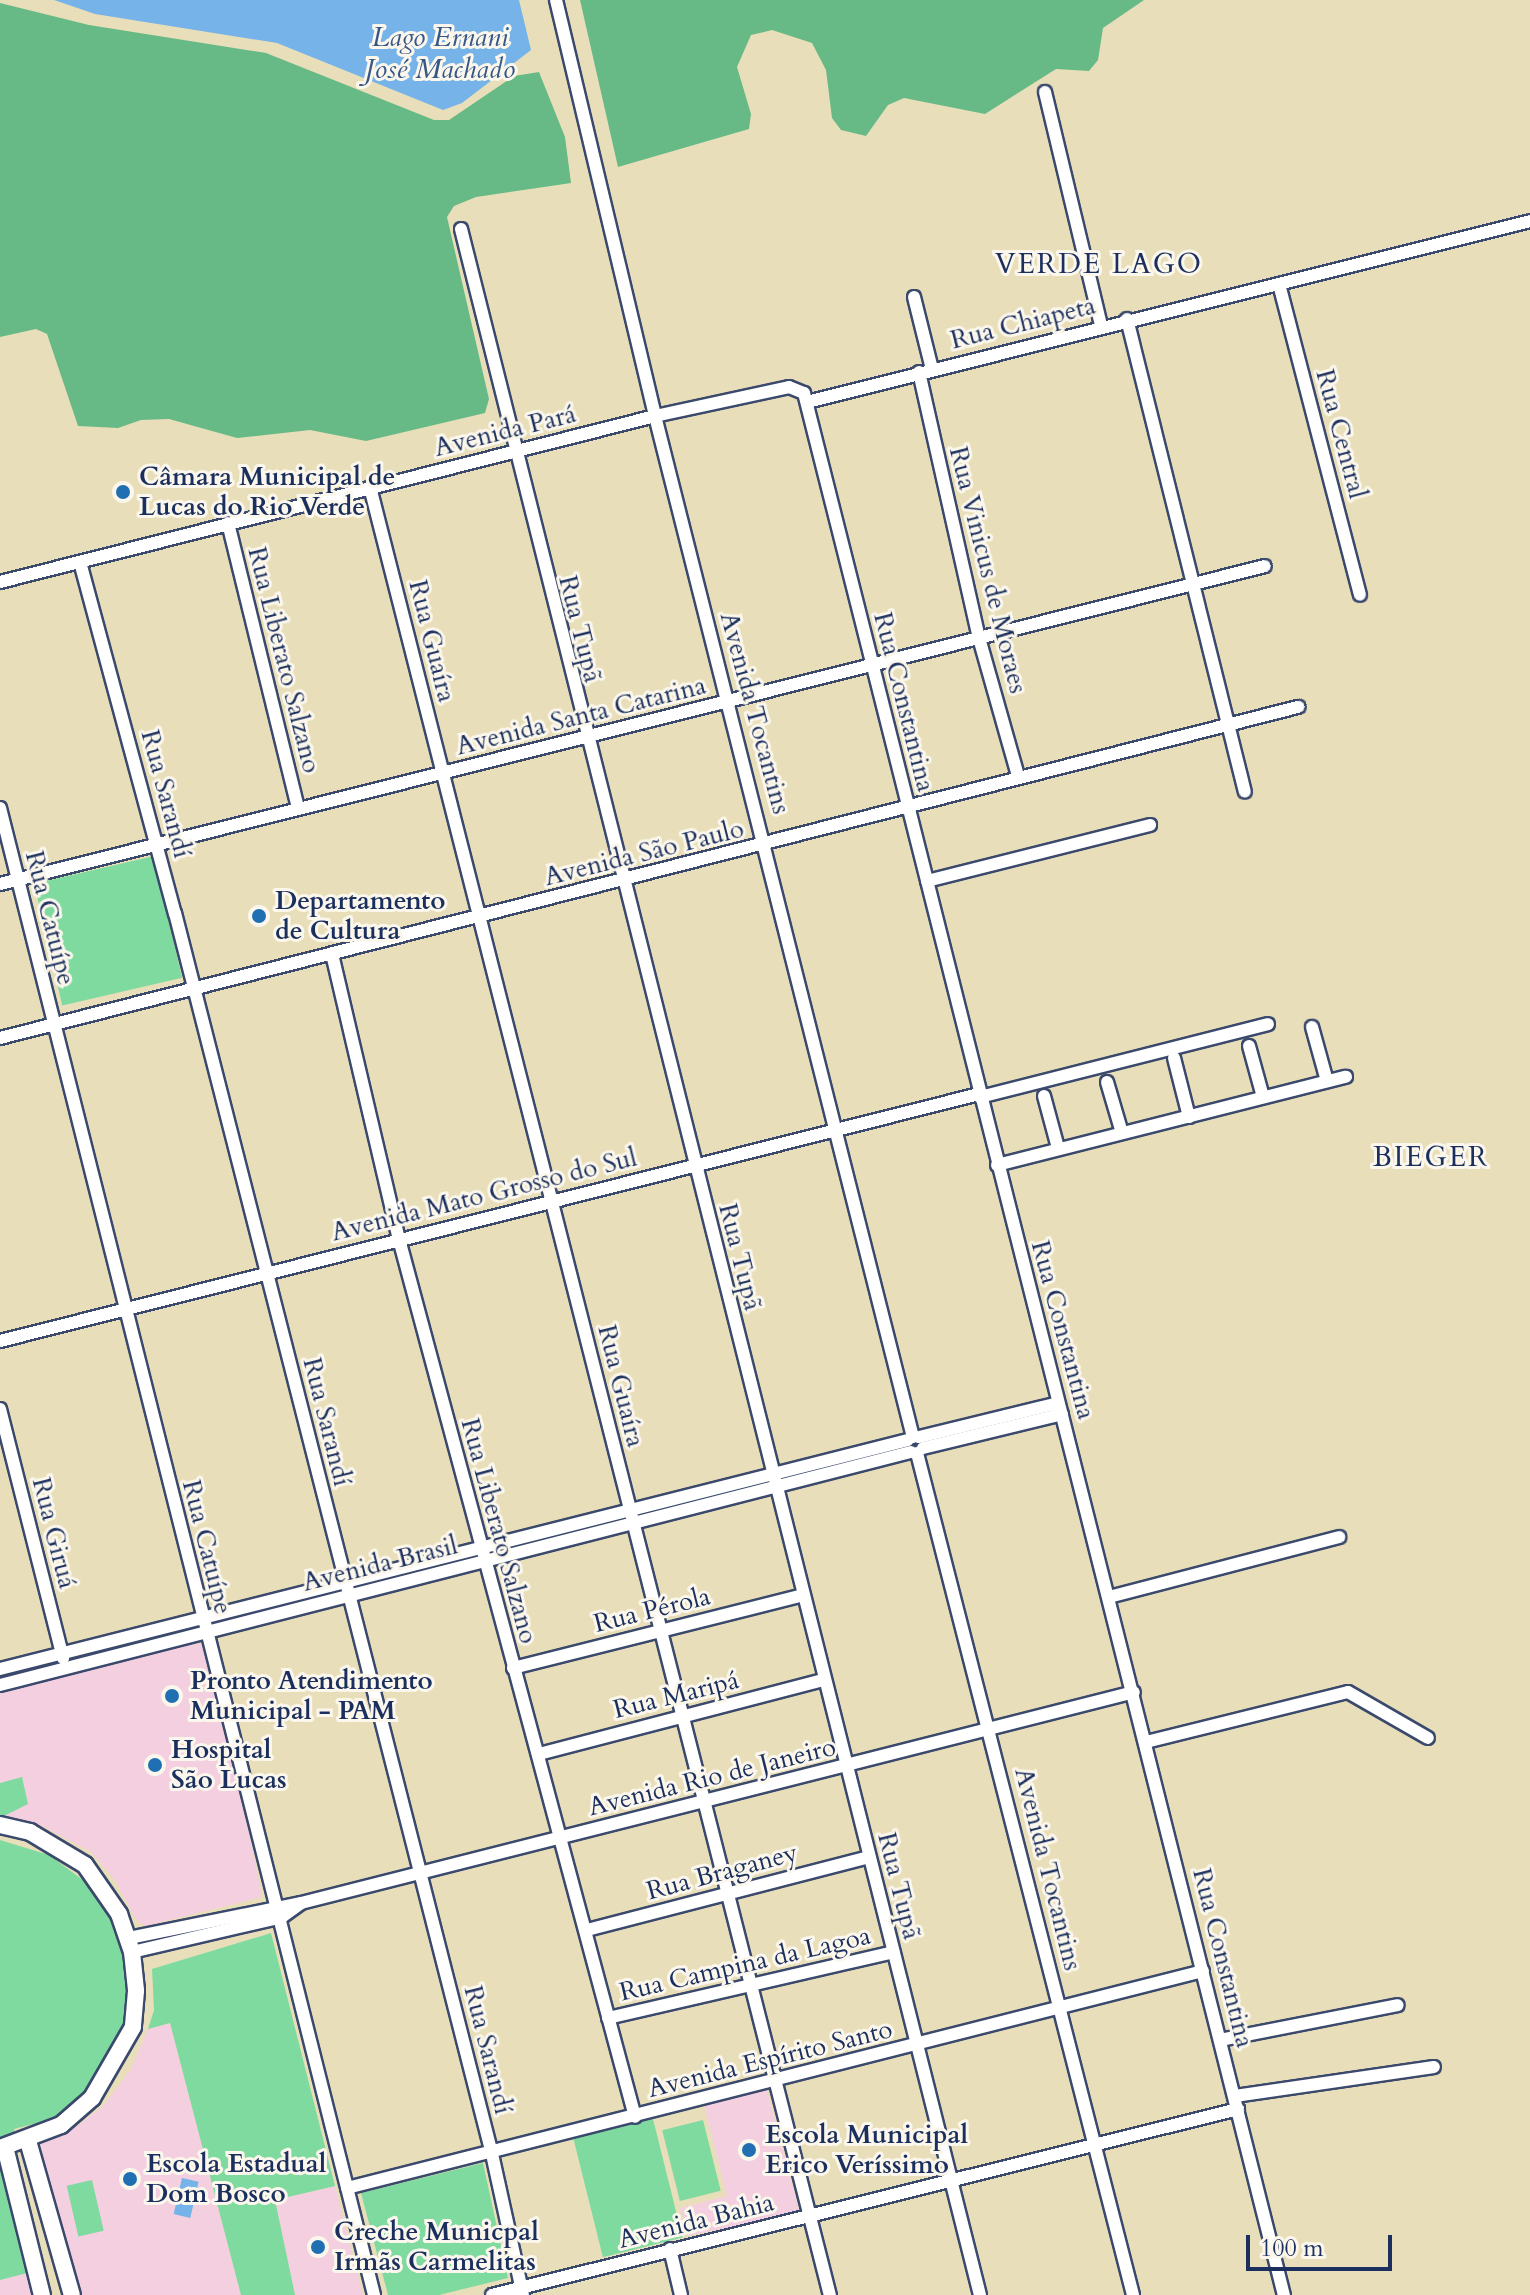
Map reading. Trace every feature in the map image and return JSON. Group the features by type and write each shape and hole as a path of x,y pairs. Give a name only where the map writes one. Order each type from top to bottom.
{"main road":[{"path":"0,1825 30,1832 85,1865 108,1894 131,1945 133,2027 115,2066 92,2098 61,2125 28,2141 2,2147 42,2295"},
{"path":"28,2141 72,2295"}],"street":[{"name":"Avenida Tocantins","path":"556,0 655,416 766,845 834,1128 1133,2295"},
{"path":"1045,92 1101,326"},
{"name":"Rua Chiapeta","path":"807,402 1127,319 1530,221"},
{"name":"Rua Tupã","path":"461,229 513,452 980,2295"},
{"name":"Rua Central","path":"1279,284 1360,595"},
{"name":"Rua Vinicus de Moraes","path":"914,297 925,371 979,638 1018,776"},
{"path":"1127,319 1245,792"},
{"name":"Avenida Pará","path":"0,582 655,416 789,387 801,390 807,402"},
{"name":"Rua Constantina","path":"807,402 1284,2295"},
{"name":"Rua Guaíra","path":"370,487 830,2295"},
{"name":"Rua Liberato Salzano","path":"228,523 298,808"},
{"name":"Rua Sarandí","path":"80,562 157,845 267,1273 492,2154 522,2292"},
{"name":"Avenida Santa Catarina","path":"0,884 1265,566"},
{"name":"Avenida São Paulo","path":"0,1038 766,845 907,804 1298,707"},
{"name":"Rua Catuípe","path":"0,808 122,1310 280,1911 374,2295"},
{"path":"927,881 1150,825"},
{"name":"Rua Liberato Salzano","path":"332,954 399,1239 635,2117"},
{"name":"Avenida Mato Grosso do Sul","path":"0,1341 834,1128 980,1096 1268,1024"},
{"path":"1312,1027 1327,1081"},
{"path":"1249,1046 1263,1097"},
{"path":"1174,1058 1189,1117"},
{"path":"997,1165 1346,1077"},
{"path":"1107,1082 1122,1133"},
{"path":"1044,1096 1058,1148"},
{"name":"Avenida Brasil","path":"0,1685 63,1660 203,1618 347,1588 1060,1408"},
{"name":"Rua Giruá","path":"0,1409 63,1660"},
{"path":"1109,1597 1339,1537"},
{"name":"Avenida Brasil","path":"0,1669 206,1632 347,1588"},
{"name":"Rua Pérola","path":"513,1668 803,1595"},
{"name":"Rua Maripá","path":"539,1754 824,1680"},
{"name":"Avenida Rio de Janeiro","path":"280,1911 301,1903 1134,1692"},
{"path":"1146,1742 1348,1692 1428,1738"},
{"name":"Rua Braganey","path":"587,1930 869,1857"},
{"path":"131,1945 280,1911"},
{"name":"Rua Campina da Lagoa","path":"608,2018 893,1952"},
{"name":"Avenida Espírito Santo","path":"347,2188 492,2154 1203,1971"},
{"path":"1220,2040 1398,2005"},
{"name":"Avenida Bahia","path":"492,2295 522,2292 670,2249 1094,2144 1236,2102 1434,2067"},
{"path":"670,2249 681,2295"}],"shaded area":[{"path":"196,1640 202,1645 237,1772 262,1897 146,1926 137,1921 114,1879 91,1852 40,1825 0,1819 0,1690"},
{"name":"Escola Estadual Dom Bosco","path":"170,2023 241,2295 81,2295 39,2145 73,2129 104,2105 131,2069 148,2029"},
{"name":"Escola Municipal Erico Veríssimo","path":"767,2090 800,2213 687,2236 680,2208 727,2196 704,2105"},
{"path":"0,2163 33,2295 0,2295"},
{"name":"Creche Municpal Irmãs Carmelitas","path":"335,2186 363,2295 295,2295 275,2200"}],"green space":[{"path":"580,0 1144,0 1103,28 1098,60 1089,71 1056,69 985,114 904,98 888,105 866,136 841,130 832,118 826,70 812,43 772,30 751,35 737,67 751,114 749,129 618,167"},
{"path":"0,3 89,25 266,53 434,120 449,120 514,76 539,72 565,137 571,183 476,197 454,206 447,217 489,399 485,413 366,441 310,430 237,438 169,419 141,420 118,428 78,426 47,334 36,329 0,337"},
{"path":"154,856 182,978 62,1005 34,884"},
{"path":"22,1777 28,1804 0,1818 0,1783"},
{"path":"0,1840 49,1855 87,1883 110,1913 129,1960 129,2027 105,2074 69,2113 35,2133 33,2124 14,2129 17,2140 0,2143"},
{"path":"271,1933 335,2186 275,2200 295,2295 241,2295 170,2023 148,2029 154,2010 152,1969"},
{"path":"653,2119 683,2237 603,2257 573,2139"},
{"path":"703,2120 721,2191 680,2201 662,2130"},
{"path":"483,2163 508,2278 439,2295 388,2295 361,2193"},
{"path":"0,2166 27,2273 0,2280"},
{"path":"92,2180 104,2231 78,2237 67,2186"}],"water":[{"name":"Lago Ernani José Machado","path":"54,0 519,0 531,50 462,103 443,110 277,43 95,14"},
{"path":"182,2178 199,2182 190,2218 174,2214"}],"place":[{"name":"Câmara Municipal de Lucas do Rio Verde","path":"123,492"},
{"name":"Departamento de Cultura","path":"259,916"},
{"name":"Pronto Atendimento Municipal - PAM","path":"172,1696"},
{"name":"Hospital São Lucas","path":"155,1765"},
{"name":"Escola Municipal Erico Veríssimo","path":"749,2150"},
{"name":"Escola Estadual Dom Bosco","path":"130,2179"},
{"name":"Creche Municpal Irmãs Carmelitas","path":"318,2247"}],"district":[{"name":"VERDE LAGO","path":"1099,264"},
{"name":"BIEGER","path":"1431,1157"}]}
